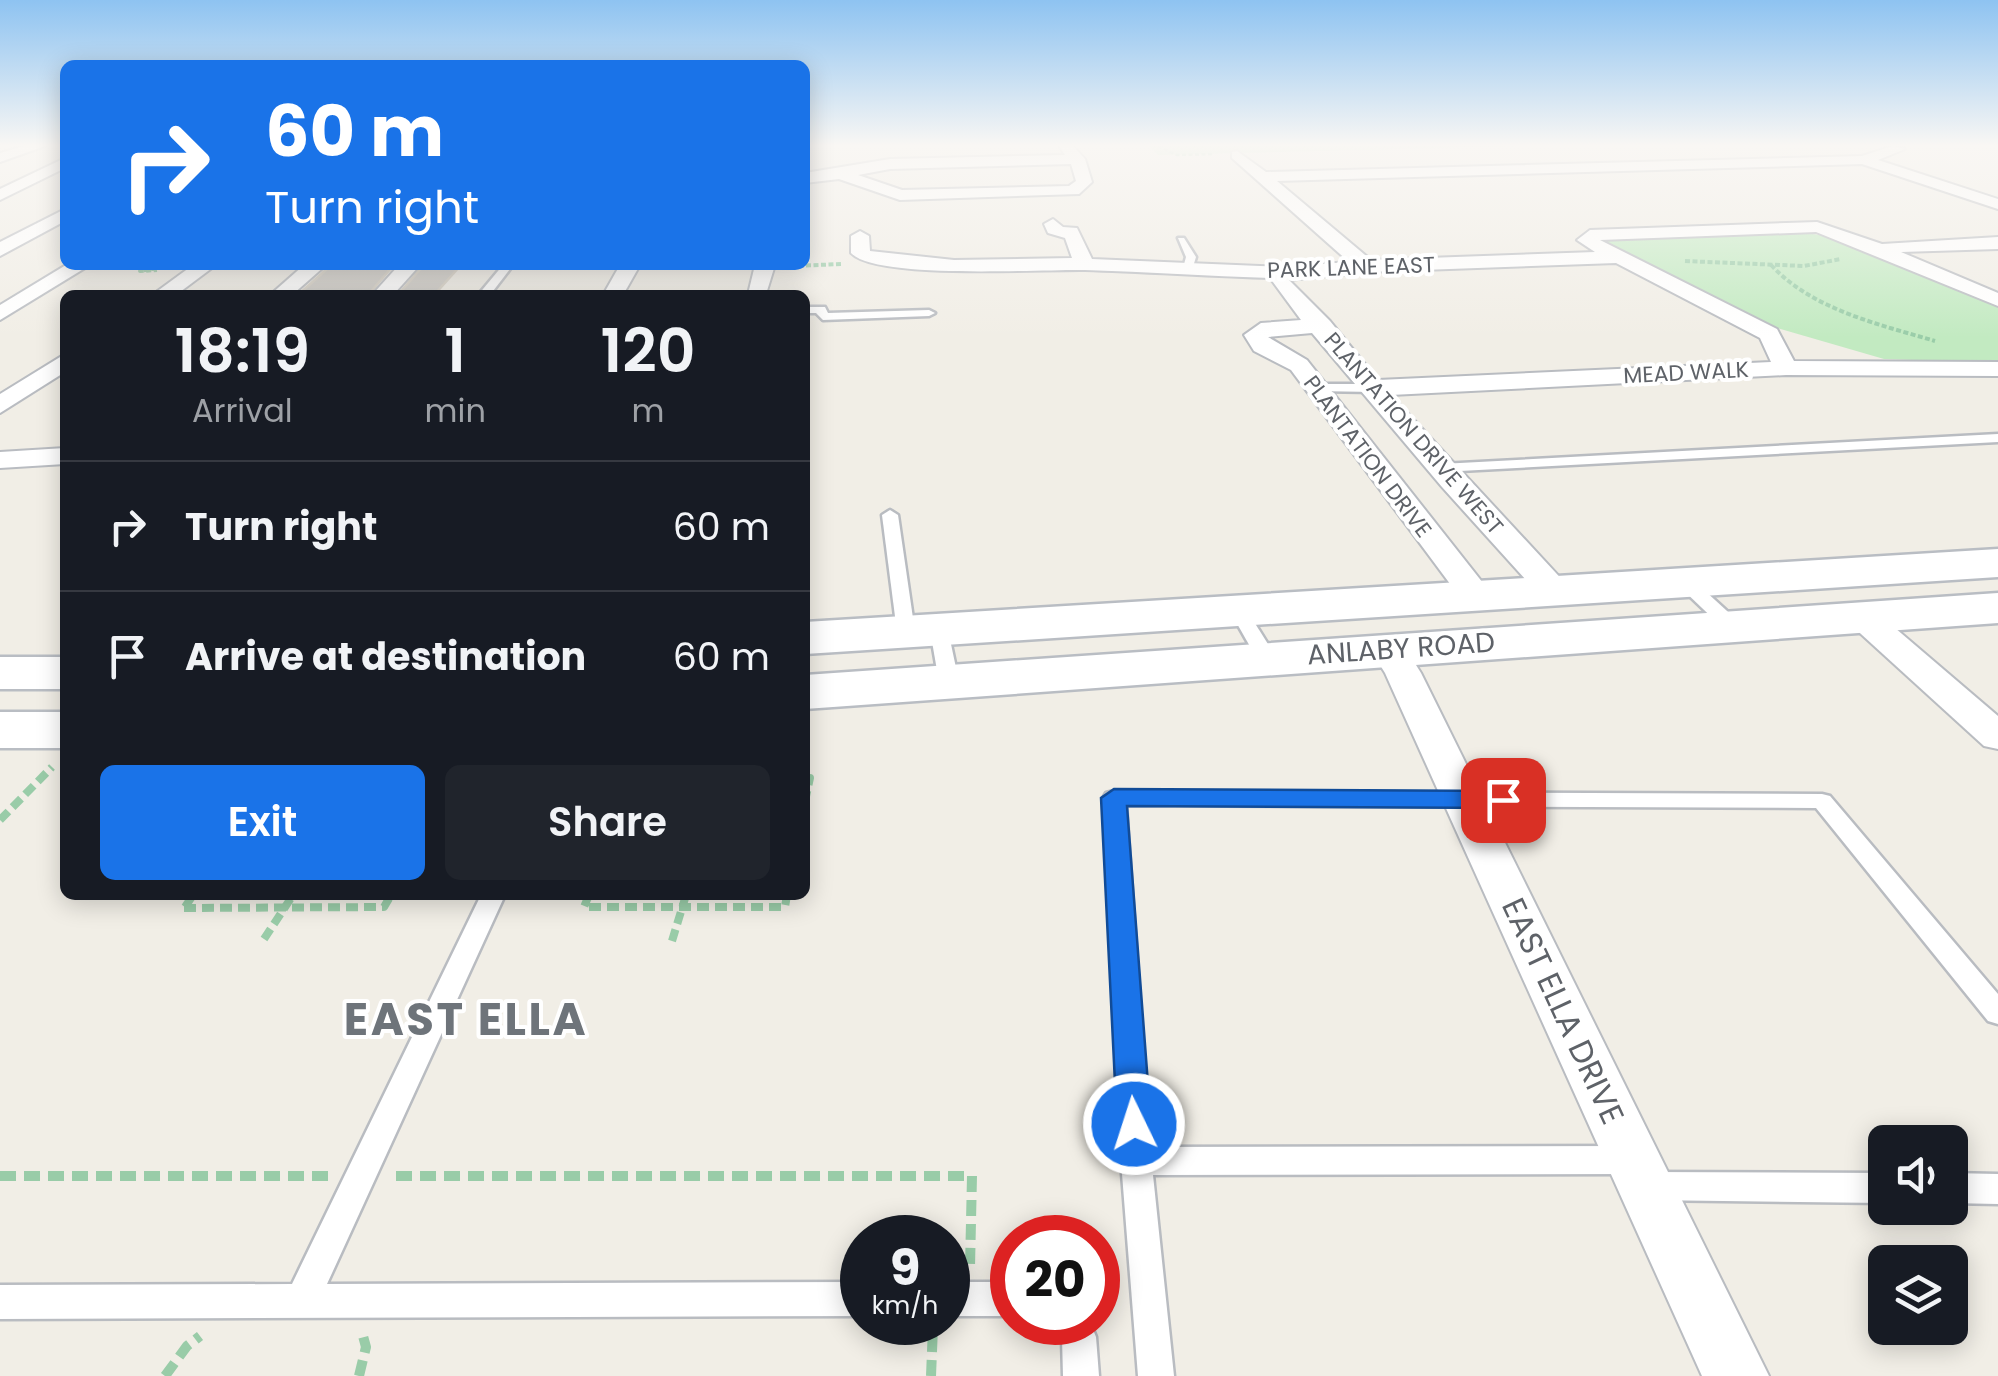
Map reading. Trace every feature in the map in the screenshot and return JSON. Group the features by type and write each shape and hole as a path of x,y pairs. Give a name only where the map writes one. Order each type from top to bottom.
{"main road":[{"name":"ANLABY ROAD","path":"810,638 923,631 1253,635 1388,649 1862,616 1995,577"},
{"name":"ANLABY ROAD","path":"810,692 949,682 1476,597 1686,583 1995,577"},
{"path":"0,673 60,673"},
{"path":"0,730 60,741"}],"street":[{"path":"1302,210 1366,266"},
{"path":"32,212 60,212"},
{"path":"0,250 60,215"},
{"path":"1053,224 1057,232 1071,232 1082,253 1082,264"},
{"path":"1891,368 1769,334 1586,240 1590,235 1817,227 1839,232 1998,300"},
{"name":"PARK LANE EAST","path":"860,236 860,253 875,258 954,266 1082,264 1281,273 1619,257"},
{"path":"1876,248 1998,244"},
{"path":"0,314 72,270"},
{"path":"169,290 199,270"},
{"path":"286,290 310,270"},
{"path":"387,290 405,270"},
{"path":"759,290 764,270"},
{"name":"PLANTATION DRIVE WEST","path":"1281,273 1279,281 1322,326 1440,468 1556,593"},
{"name":"PLANTATION DRIVE","path":"1322,326 1269,328 1254,334 1262,346 1299,364 1476,597"},
{"path":"1769,334 1786,368"},
{"path":"0,405 60,364"},
{"name":"MEAD WALK","path":"1375,388 1786,368 1998,368"},
{"path":"0,460 60,456"},
{"path":"1862,616 1998,737"},
{"name":"EAST ELLA DRIVE","path":"1388,649 1403,673 1736,1376"}],"lane":[{"path":"1181,240 1192,257 1188,268"},
{"path":"488,290 504,270"},
{"path":"810,310 820,309 823,317 930,313"},
{"path":"1319,388 1375,388"},
{"path":"1440,468 1998,438"},
{"path":"890,515 923,631 949,682"},
{"path":"1686,583 1731,626"},
{"path":"1156,1376 1136,1161 1114,798 1822,801 1998,1012"},
{"path":"302,1301 491,900"},
{"path":"1136,1161 1640,1173 1868,1187"},
{"path":"1968,1188 1998,1189"},
{"path":"0,1302 840,1299"},
{"path":"1079,1345 1081,1376"}],"path":[{"path":"1685,261 1821,266 1842,258"},
{"path":"1771,265 1780,278 1820,301 1935,341"},
{"path":"0,820 60,747"},
{"path":"190,900 184,908 384,907 388,900"},
{"path":"264,939 290,900"},
{"path":"587,900 584,908 785,907 786,900"},
{"path":"672,941 684,900"},
{"path":"0,1176 972,1176 968,1215"},
{"path":"931,1376 933,1345"}],"green space":[{"path":"1791,231 1841,238 1998,307 1998,363 1884,359 1760,323 1595,241 1603,237"}],"building":[{"path":"326,270 389,270 372,290 304,290"},
{"path":"420,270 456,270 438,290 402,290"}],"district":[{"name":"EAST ELLA","path":"466,1019"}],"route":[{"path":"1134,1124 1114,798 1503,800"}]}
